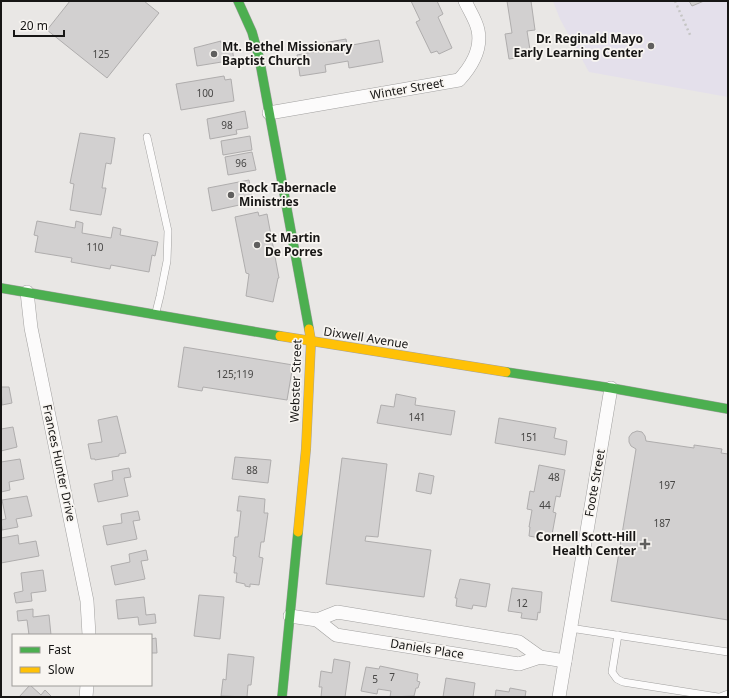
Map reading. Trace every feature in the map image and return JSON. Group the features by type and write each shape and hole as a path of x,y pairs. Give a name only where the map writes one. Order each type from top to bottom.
{"main road":[{"name":"Webster Street","path":"238,1 252,32 257,50 311,341 306,449 282,697"},
{"name":"Dixwell Avenue","path":"1,288 311,341 611,388 728,409"}],"street":[{"name":"Winter Street","path":"269,113 459,80 469,69 475,57 478,44 478,29 466,1"},
{"name":"Frances Hunter Drive","path":"27,292 31,328 87,600 89,634"},
{"name":"Foote Street","path":"560,697 570,628 611,388"},
{"name":"Daniels Place","path":"317,620 337,612 519,642 540,657 565,661"},
{"name":"Daniels Place","path":"290,616 317,620 336,635 519,664 540,657"},
{"path":"86,697 87,686"}],"lane":[{"path":"147,137 168,231 167,261 155,314"},
{"path":"570,628 728,652"},
{"path":"618,635 612,672 617,679 623,682 719,697 728,694"}],"path":[{"path":"675,1 691,37"}],"shaded area":[{"name":"Dr. Reginald Mayo Early Learning Center","path":"553,1 728,1 728,97 589,72 560,19"}],"building":[{"path":"70,1 144,1 159,13 107,78 47,30"},
{"path":"411,1 437,1 443,14 438,17 452,48 439,54 437,51 431,53 416,22 420,20"},
{"path":"507,1 531,1 535,30 527,31 531,56 509,59 505,34 512,33"},
{"path":"689,1 704,1 692,6"},
{"path":"346,39 347,46 379,40 383,62 349,68 348,61 325,65 326,72 300,76 297,55 319,51 318,44"},
{"name":"Mt. Bethel Missionary Baptist Church","path":"221,41 221,43 231,42 234,60 197,66 194,48"},
{"path":"224,76 225,80 231,79 234,101 181,110 176,84"},
{"path":"245,111 248,128 236,130 237,134 210,139 207,119"},
{"path":"80,133 115,138 111,164 106,163 102,188 106,188 101,215 70,210 74,184 70,183"},
{"path":"250,136 252,150 223,155 221,141"},
{"path":"252,152 256,170 228,175 225,157"},
{"name":"Rock Tabernacle Ministries","path":"249,180 253,202 212,211 208,188"},
{"name":"St Martin De Porres","path":"258,212 259,216 267,214 279,278 273,302 246,296 249,274 246,273 235,217"},
{"path":"37,221 75,228 76,221 83,223 82,233 111,238 113,227 121,229 120,235 158,242 155,256 152,255 149,272 111,265 110,269 71,262 72,258 35,252 38,236 34,235"},
{"path":"184,347 293,365 287,400 203,387 202,391 178,387"},
{"path":"1,387 9,387 12,403 2,405"},
{"path":"396,394 416,398 415,405 455,411 451,435 377,423 381,405 394,407"},
{"path":"117,416 126,453 119,454 119,456 95,460 91,459 88,444 102,442 98,420"},
{"path":"499,418 556,428 554,438 567,441 565,455 495,443"},
{"path":"13,427 17,447 1,451 1,429"},
{"path":"637,431 642,432 646,441 694,448 694,445 722,449 721,453 728,454 728,620 611,601 636,449 631,446 629,437 632,433"},
{"path":"235,457 271,460 268,483 232,479"},
{"path":"342,458 387,464 378,537 366,536 365,541 431,550 424,597 326,584"},
{"path":"20,459 24,479 9,482 10,490 1,492 1,462"},
{"path":"539,465 565,470 560,497 556,496 553,512 556,513 551,540 529,536 532,510 527,509 530,491 534,492"},
{"path":"129,468 131,477 124,478 128,496 98,502 94,484 113,480 112,471"},
{"path":"419,473 434,476 431,494 416,491"},
{"path":"27,496 32,516 16,519 18,527 2,530 1,520 6,519 2,500"},
{"path":"239,496 265,499 264,513 268,513 264,542 261,542 259,557 263,558 259,585 250,584 250,587 236,582 237,573 234,573 236,557 233,556 235,537 238,537 241,511 237,511"},
{"path":"138,511 140,520 133,521 137,539 107,545 103,526 122,523 121,514"},
{"path":"18,535 19,544 36,541 39,556 1,563 1,538"},
{"path":"146,550 148,560 141,561 145,579 115,585 111,566 130,562 129,554"},
{"path":"43,570 46,591 31,593 32,601 16,603 14,593 23,591 21,573"},
{"path":"460,579 490,584 486,607 473,605 472,609 456,606 457,598 455,598"},
{"path":"512,588 542,592 540,613 538,612 537,620 521,618 522,613 508,611"},
{"path":"199,595 224,597 220,639 194,636"},
{"path":"144,597 146,615 155,614 156,623 139,625 138,617 118,619 116,600"},
{"path":"33,609 33,617 49,615 51,634 29,634 27,620 18,621 17,611"},
{"path":"156,638 157,653 152,653 152,639"},
{"path":"228,654 254,657 251,685 248,685 247,697 221,696 223,679 226,680"},
{"path":"334,659 350,662 345,697 321,697 322,687 319,687 321,671 332,673"},
{"path":"380,666 418,674 417,681 420,682 418,688 416,688 414,696 390,697 391,691 378,689 377,694 361,691 366,667 379,669"},
{"path":"446,678 475,683 473,697 443,697"},
{"path":"29,686 31,686 41,695 45,690 52,697 19,697"},
{"path":"510,688 526,691 525,697 495,697 496,690 509,692"}],"traffic: fast":[{"path":"238,1 252,32 259,57 309,329"},
{"path":"1,288 280,336"},
{"path":"506,372 611,388 728,409"},
{"path":"282,697 298,532"}],"traffic: slow":[{"path":"298,532 306,449 311,341 309,329"},
{"path":"280,336 506,372"}],"place":[{"name":"Dr. Reginald Mayo Early Learning Center","path":"651,46"},
{"name":"Mt. Bethel Missionary Baptist Church","path":"214,54"},
{"name":"Rock Tabernacle Ministries","path":"231,195"},
{"name":"St Martin De Porres","path":"257,245"},
{"name":"Cornell Scott-Hill Health Center","path":"645,544"}]}
